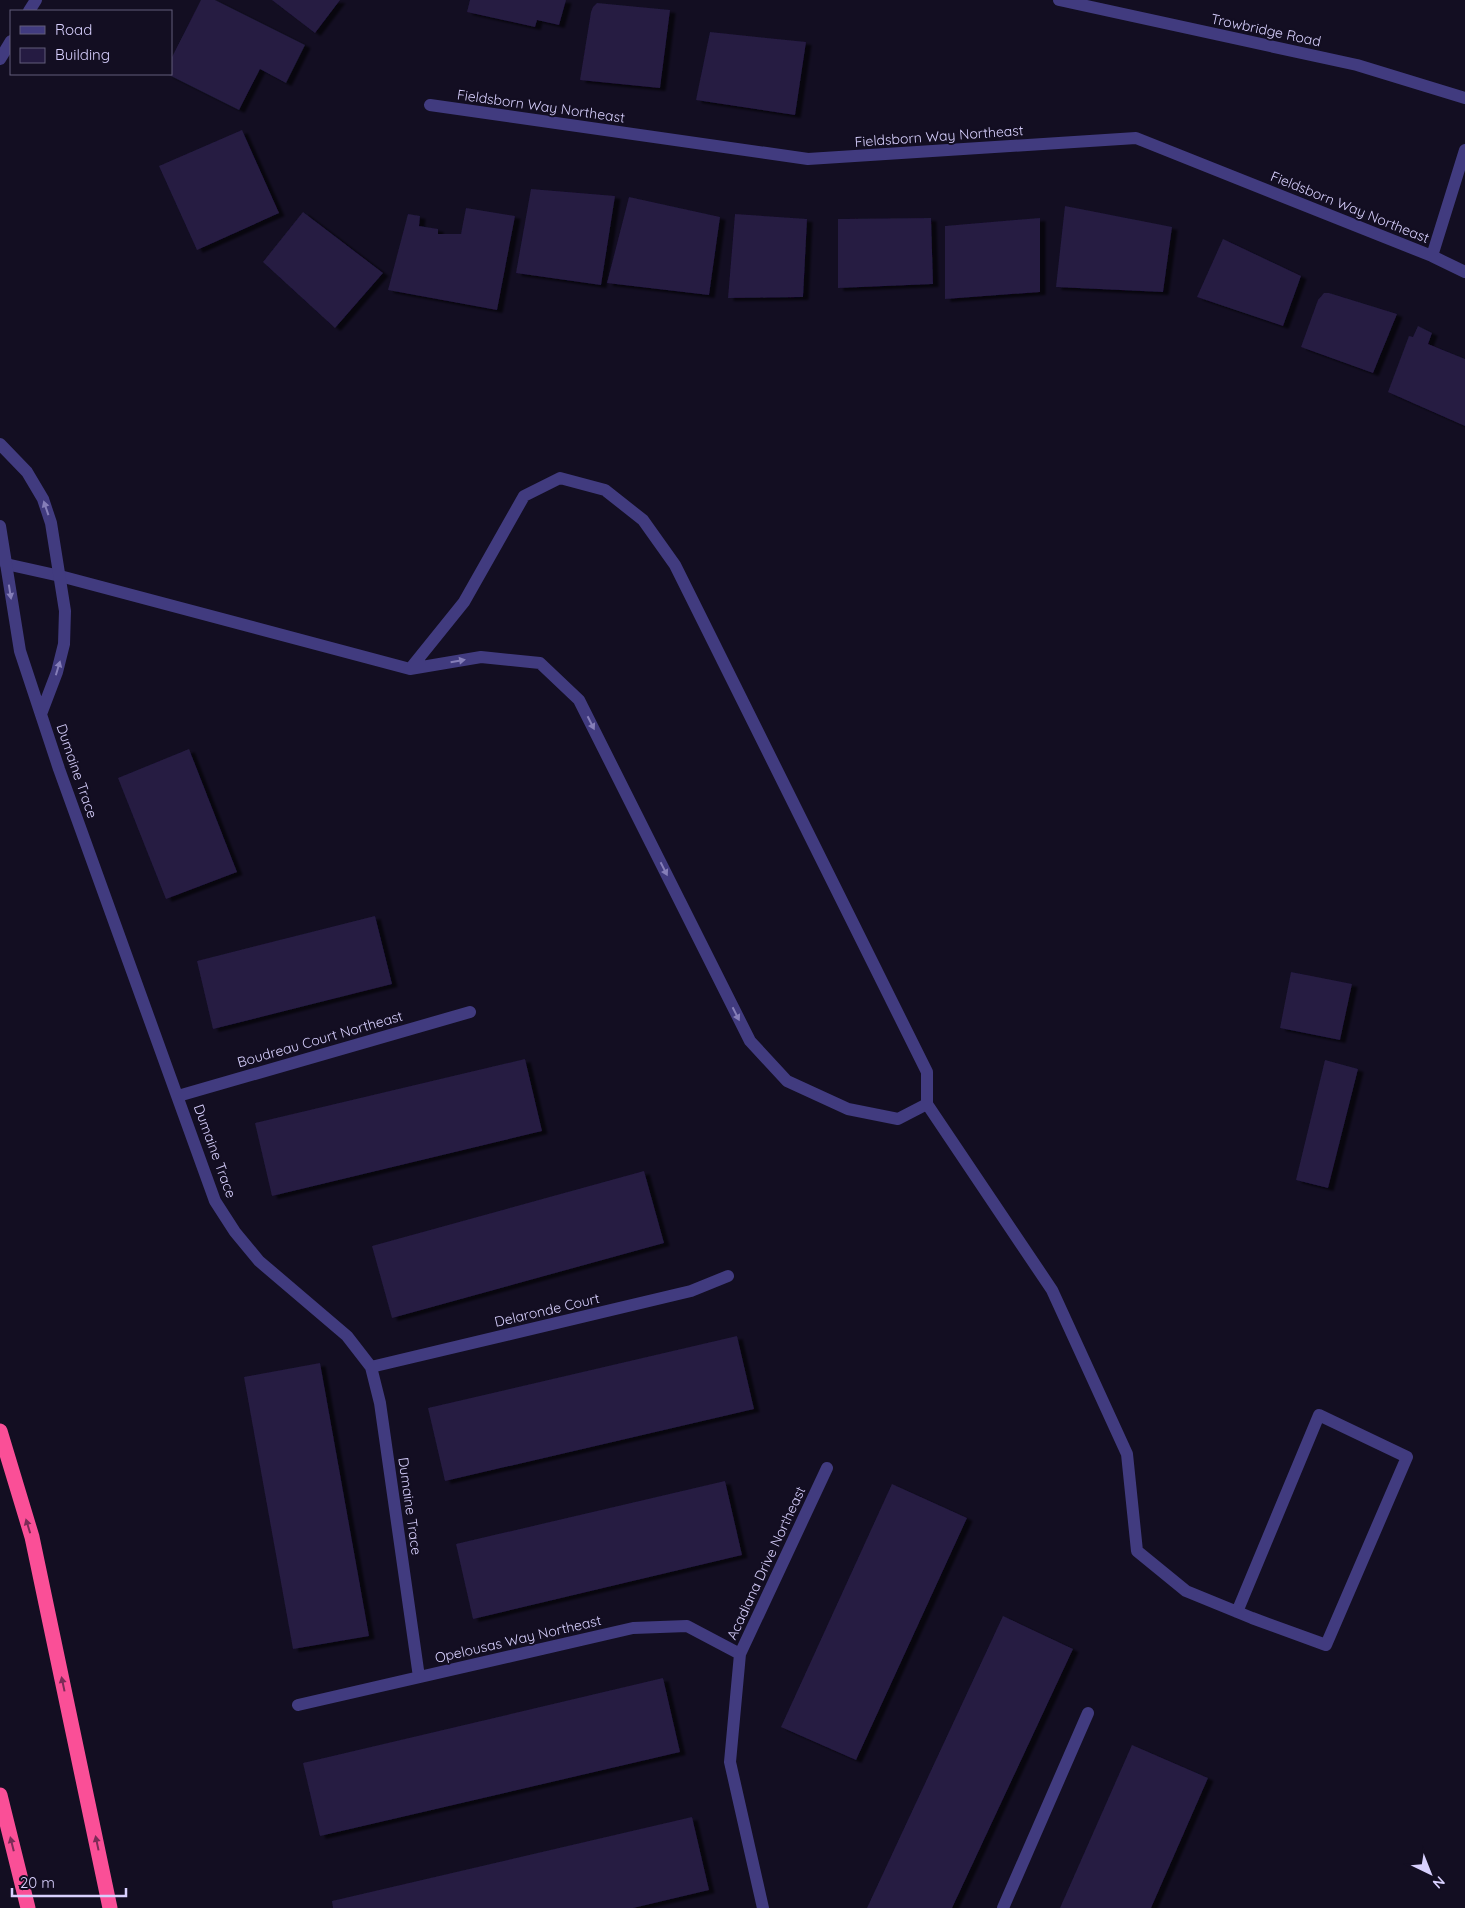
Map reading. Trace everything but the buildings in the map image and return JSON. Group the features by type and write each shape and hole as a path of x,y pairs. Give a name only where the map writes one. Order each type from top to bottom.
{"highway":[{"path":"0,1431 32,1537 110,1908"},
{"path":"0,1795 28,1908"}],"street":[{"name":"Trowbridge Road","path":"1059,0 1357,65 1465,98"},
{"path":"0,59 10,43"},
{"name":"Fieldsborn Way Northeast","path":"430,105 808,159 1136,138 1432,256 1465,272"},
{"name":"Fieldsborn Way Northeast","path":"1432,256 1465,150"},
{"name":"Dumaine Trace","path":"0,444 28,472 43,499 51,523 60,576 65,611 64,644 41,714"},
{"path":"410,669 464,602 524,496 560,478 604,490 643,520 674,565 927,1072 927,1104 1052,1290 1127,1454 1137,1551 1186,1591 1237,1612 1326,1645 1407,1457 1319,1415 1237,1612"},
{"name":"Dumaine Trace","path":"0,526 20,651 59,768 215,1201 235,1232 259,1261 348,1336 371,1367 380,1403 418,1677"},
{"path":"6,564 60,576 410,669 481,657 540,663 579,700 750,1042 788,1081 848,1109 898,1119 927,1104"},
{"name":"Boudreau Court Northeast","path":"178,1096 470,1012"},
{"name":"Delaronde Court","path":"371,1367 691,1291 728,1276"},
{"name":"Acadiana Drive Northeast","path":"762,1908 730,1762 740,1654 827,1468"},
{"name":"Opelousas Way Northeast","path":"298,1705 633,1628 687,1626 740,1654"},
{"path":"1003,1908 1088,1713"}]}
